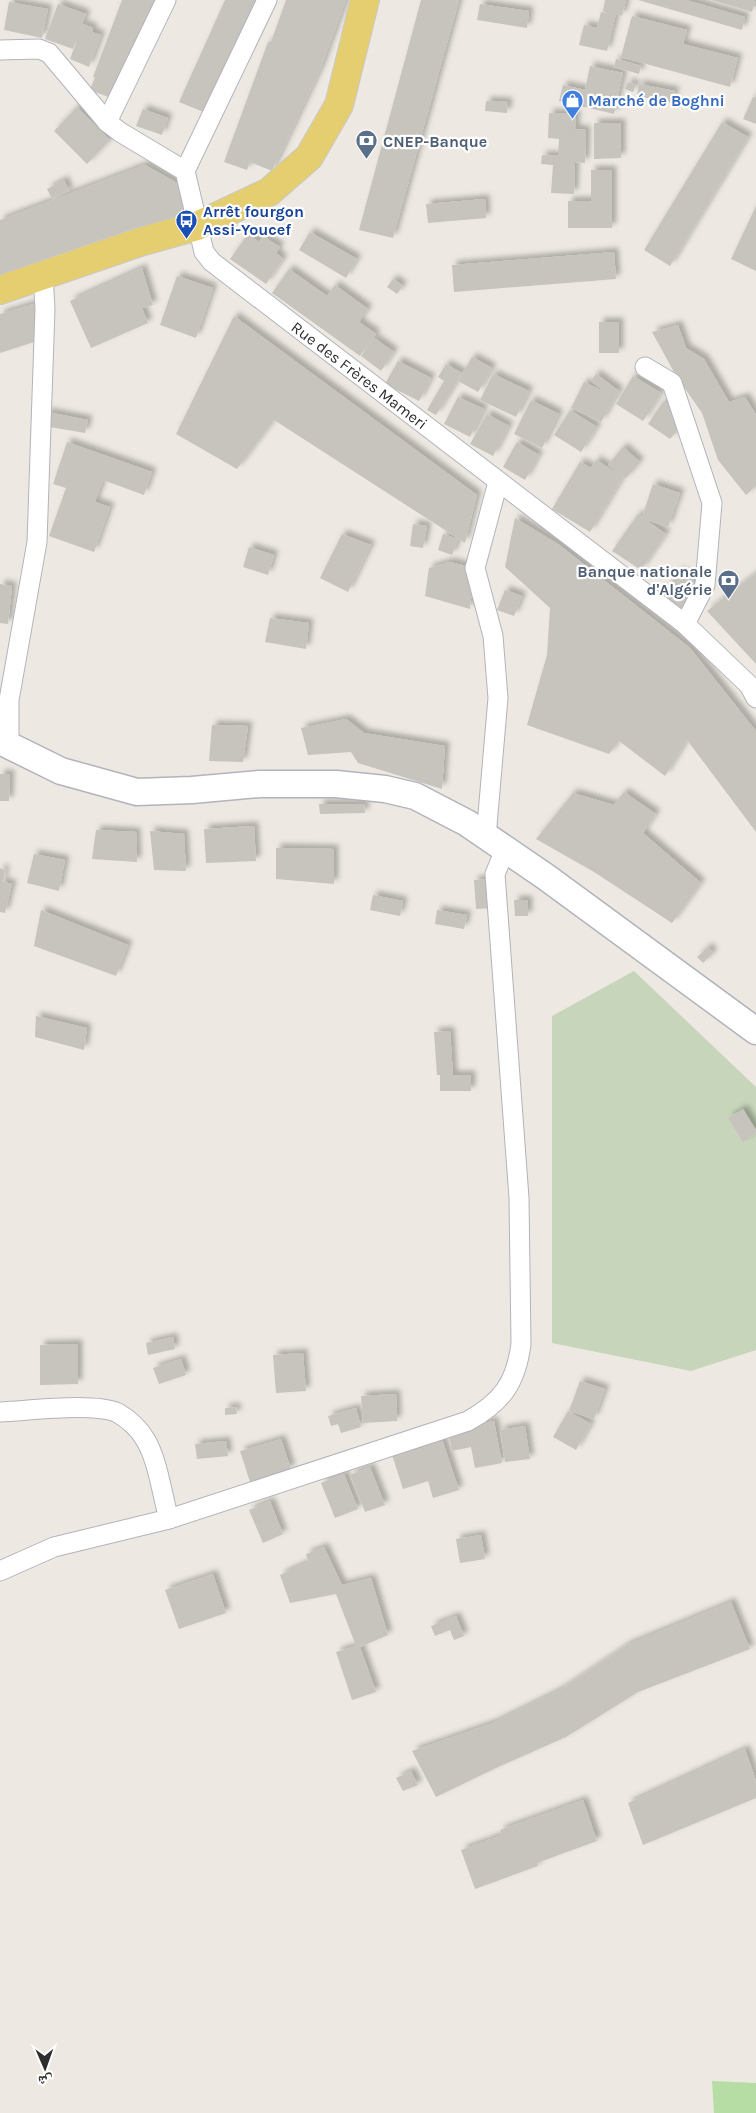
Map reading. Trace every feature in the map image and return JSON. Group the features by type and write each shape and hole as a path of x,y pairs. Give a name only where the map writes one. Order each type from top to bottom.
{"main road":[{"path":"0,290 140,242 197,226 269,192 310,158 339,105 365,0"},
{"path":"4,743 61,772 136,792 192,790 259,784 336,784 385,789 415,796 467,823 661,960 756,1031"}],"street":[{"path":"107,122 166,0"},
{"path":"0,50 39,49 49,53 107,122 120,132 184,170 267,0"},
{"name":"Rue des Frères Mameri","path":"184,170 204,252 212,262 685,624 748,685 756,698"},
{"path":"4,743 8,700 37,542 46,309 43,274"},
{"path":"645,366 672,383 712,503 705,585 685,624"},
{"path":"0,1572 54,1547 169,1519 468,1421 486,1412 500,1398 511,1382 518,1364 521,1344 519,1198 495,874 498,698 493,636 475,568 498,482"},
{"path":"0,1412 82,1407 117,1413 138,1428 146,1440 152,1454 169,1519"}],"green space":[{"path":"634,971 756,1087 756,1350 691,1371 552,1343 552,1016"},
{"path":"712,2081 756,2083 756,2113 714,2113"}],"building":[{"path":"122,0 155,0 116,100 90,90 95,77 93,77"},
{"path":"225,0 259,0 206,113 179,102"},
{"path":"286,0 346,0 320,70 272,171 250,162 247,170 224,162 268,42 271,42"},
{"path":"421,0 459,0 393,238 359,230"},
{"path":"605,0 626,0 622,16 616,14 607,51 579,45 584,25 597,28 601,12 611,14 603,11"},
{"path":"638,0 686,0 745,17 742,30"},
{"path":"711,0 755,0 752,12"},
{"path":"9,2 48,9 42,38 4,30"},
{"path":"58,4 86,14 73,49 45,39"},
{"path":"480,4 529,11 527,28 477,20"},
{"path":"632,16 687,30 683,44 738,58 730,87 621,57"},
{"path":"83,24 93,28 92,32 101,35 89,67 70,59"},
{"path":"616,59 641,66 639,74 614,67"},
{"path":"590,66 623,73 614,114 559,101 563,85 585,90"},
{"path":"628,82 636,85 633,92 625,89"},
{"path":"639,84 675,91 672,103 637,96"},
{"path":"753,97 756,98 756,124 743,119"},
{"path":"486,101 508,102 507,113 485,111"},
{"path":"77,107 110,140 87,164 54,131"},
{"path":"143,109 168,118 162,135 136,126"},
{"path":"549,113 576,114 575,129 586,130 585,163 575,162 574,194 551,193 553,165 541,164 542,155 558,156 559,139 548,138"},
{"path":"722,122 748,137 670,266 644,250"},
{"path":"594,123 621,123 621,158 594,159"},
{"path":"145,165 177,183 185,219 0,275 0,220"},
{"path":"591,170 612,170 612,228 568,228 568,201 591,201"},
{"path":"64,180 69,191 52,199 47,189"},
{"path":"485,199 486,218 428,223 426,204"},
{"path":"756,206 756,271 731,259"},
{"path":"310,232 357,259 346,278 299,250"},
{"path":"248,234 259,242 263,236 280,247 276,253 283,259 266,284 230,259"},
{"path":"614,252 616,279 454,292 452,265"},
{"path":"142,268 153,305 142,308 148,323 91,348 70,301"},
{"path":"289,269 327,296 335,285 368,309 359,322 376,334 360,356 272,293"},
{"path":"177,276 213,288 196,338 160,325"},
{"path":"393,279 403,286 397,294 387,287"},
{"path":"37,303 37,341 0,353 0,314"},
{"path":"234,316 477,495 465,543 274,420 237,469 176,434"},
{"path":"599,322 619,322 619,353 599,353"},
{"path":"678,325 686,348 704,359 729,402 745,397 756,415 756,486 746,495 718,460 702,413 675,374 652,332"},
{"path":"374,338 394,352 381,371 361,356"},
{"path":"472,357 492,368 478,392 458,381"},
{"path":"398,361 431,378 419,401 385,384"},
{"path":"446,364 462,373 436,415 427,410 444,381 438,377"},
{"path":"493,374 529,391 516,417 480,400"},
{"path":"596,374 619,391 601,422 571,408 584,382 605,392 591,381"},
{"path":"633,376 661,393 643,421 616,404"},
{"path":"458,397 484,409 470,437 444,424"},
{"path":"531,400 559,414 542,448 514,434"},
{"path":"662,403 677,405 683,424 670,439 648,424"},
{"path":"570,410 597,427 581,452 554,435"},
{"path":"47,412 88,420 85,433 44,426"},
{"path":"487,414 509,426 493,456 470,444"},
{"path":"67,442 152,472 144,495 103,480 95,502 110,507 94,552 49,536 66,488 53,484"},
{"path":"517,442 539,455 525,480 503,467"},
{"path":"623,447 640,462 625,479 623,477 590,532 552,509 580,462 591,468 596,460 622,476 608,465"},
{"path":"653,484 680,493 668,527 646,520 666,534 641,570 612,551 638,514 642,517"},
{"path":"515,518 558,544 690,648 756,731 756,832 687,740 665,776 619,741 609,754 527,725 547,655 550,608 505,567"},
{"path":"413,524 427,526 423,548 410,546"},
{"path":"342,534 371,545 348,592 320,578"},
{"path":"443,534 458,539 452,555 438,550"},
{"path":"249,547 274,555 268,575 243,567"},
{"path":"450,562 474,568 470,609 425,596 429,568"},
{"path":"679,571 700,585 683,610 662,595"},
{"path":"756,573 756,664 707,611"},
{"path":"0,584 12,586 8,624 0,623"},
{"path":"505,590 522,596 514,616 497,610"},
{"path":"270,618 309,623 306,649 265,642"},
{"path":"346,719 364,733 445,746 442,789 358,763 351,752 308,755 301,728"},
{"path":"212,725 248,726 243,762 209,761"},
{"path":"0,774 10,774 9,801 0,801"},
{"path":"624,792 656,814 643,833 701,883 672,923 594,872 536,839 573,793 614,805"},
{"path":"319,804 364,804 365,813 320,814"},
{"path":"254,826 256,861 206,863 204,829"},
{"path":"96,830 136,832 137,862 92,859"},
{"path":"150,831 184,834 186,871 154,870"},
{"path":"276,848 334,849 334,884 276,879"},
{"path":"34,854 65,860 59,891 27,883"},
{"path":"0,868 5,870 3,882 12,884 5,913 0,912"},
{"path":"490,879 492,908 476,909 474,880"},
{"path":"373,895 403,901 400,916 370,910"},
{"path":"514,900 528,900 528,916 515,916"},
{"path":"41,910 128,945 116,976 34,946"},
{"path":"437,910 467,915 464,929 435,924"},
{"path":"708,947 713,953 703,963 697,957"},
{"path":"36,1016 87,1028 84,1050 35,1037"},
{"path":"450,1031 453,1075 471,1075 471,1091 440,1091 440,1075 437,1075 434,1032"},
{"path":"743,1109 756,1133 743,1142 728,1118"},
{"path":"173,1337 175,1349 148,1355 146,1343"},
{"path":"78,1344 78,1384 40,1385 40,1345"},
{"path":"303,1353 306,1391 276,1393 273,1355"},
{"path":"181,1359 186,1375 159,1384 153,1368"},
{"path":"580,1381 605,1389 594,1419 569,1411"},
{"path":"396,1394 397,1421 363,1423 361,1396"},
{"path":"236,1407 237,1414 225,1415 225,1408"},
{"path":"356,1408 361,1427 341,1433 338,1424 331,1426 328,1416"},
{"path":"568,1411 591,1424 576,1450 553,1437"},
{"path":"494,1421 502,1463 475,1468 471,1447 452,1451 448,1430"},
{"path":"525,1426 530,1459 505,1462 500,1430"},
{"path":"281,1439 291,1469 250,1482 240,1451"},
{"path":"442,1439 459,1490 433,1498 428,1481 403,1489 392,1455"},
{"path":"226,1441 228,1456 197,1459 195,1444"},
{"path":"370,1467 385,1505 365,1512 350,1475"},
{"path":"344,1474 358,1509 335,1518 321,1483"},
{"path":"270,1501 283,1534 263,1543 249,1510"},
{"path":"481,1535 485,1559 460,1563 456,1539"},
{"path":"324,1547 342,1585 371,1578 388,1635 360,1647 376,1692 352,1700 336,1652 356,1646 336,1594 290,1603 280,1575 308,1562 306,1554"},
{"path":"213,1574 226,1613 179,1629 165,1590"},
{"path":"731,1602 750,1649 638,1692 566,1737 436,1797 412,1751 493,1723 560,1690 627,1645"},
{"path":"456,1616 464,1636 454,1640 450,1630 435,1636 431,1626"},
{"path":"745,1749 756,1781 756,1798 643,1845 628,1803"},
{"path":"411,1771 418,1785 403,1791 396,1778"},
{"path":"583,1800 597,1841 537,1863 538,1866 475,1889 461,1850 502,1835 500,1830"}],"place":[{"name":"Marché de Boghni","path":"572,119"},
{"name":"CNEP-Banque","path":"367,160"},
{"name":"Arrêt fourgon Assi-Youcef","path":"187,239"},
{"name":"Banque nationale d'Algérie","path":"728,599"}]}
